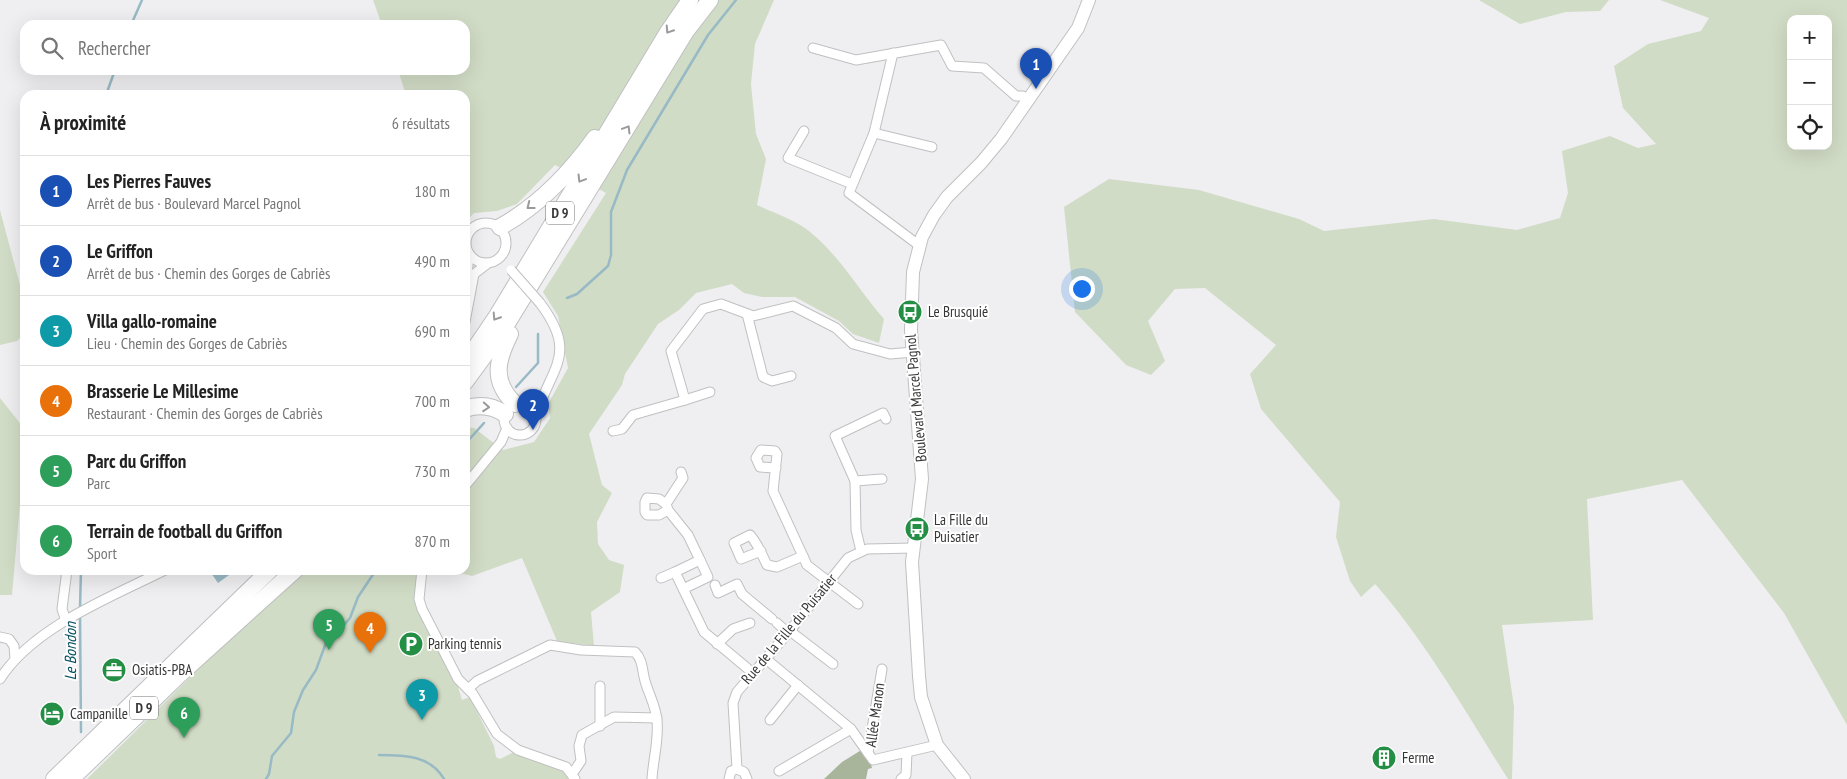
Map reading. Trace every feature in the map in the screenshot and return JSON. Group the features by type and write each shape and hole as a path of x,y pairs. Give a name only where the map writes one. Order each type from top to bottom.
{"highway":[{"name":"D 9","path":"470,355 497,316 650,61 690,0"},
{"name":"D 9","path":"470,375 503,330 575,216 686,32 710,0"},
{"path":"500,227 534,204 558,183 588,148 650,61"},
{"path":"513,412 501,384 499,356 549,269 575,216"},
{"path":"470,409 489,407 513,412"},
{"path":"212,635 261,575"},
{"name":"D 9","path":"71,779 180,674 266,575"},
{"name":"D 9","path":"52,779 212,635 283,575"},
{"path":"212,635 289,575"},
{"path":"78,779 180,674"}],"street":[{"name":"Boulevard Marcel Pagnol","path":"964,779 937,745 928,723 920,690 913,581 914,548 922,479 912,352 910,290 920,246 934,215 947,197 991,152 1025,105 1078,28 1089,0"},
{"path":"813,48 856,60 941,45 952,66 984,68 1016,96 1023,96 1025,105"},
{"path":"893,53 874,133 849,193 920,246"},
{"path":"804,131 788,158 852,184"},
{"path":"874,133 932,147"},
{"path":"470,232 481,224 500,227 506,234 507,242 500,258 486,264 474,274 470,295"},
{"path":"470,254 476,261 486,264"},
{"path":"500,258 540,303 553,321 560,340 559,364 546,389 533,430 501,442"},
{"path":"685,400 671,351 703,309 721,304 753,316 793,306 836,328 853,344 890,354 912,352"},
{"path":"747,314 763,377 772,381 791,376"},
{"path":"470,480 501,442 513,412 546,389"},
{"path":"613,432 622,429 632,415 710,392"},
{"path":"513,412 531,407 536,416"},
{"path":"513,412 519,436"},
{"path":"886,419 882,413 836,436 855,481 856,530 861,551 914,548"},
{"path":"776,468 773,492 807,565 858,604"},
{"path":"681,472 684,478 667,507 688,535 718,593 737,584 742,594 774,621 832,664"},
{"path":"855,481 882,479"},
{"path":"761,551 767,565 777,567 803,556"},
{"name":"Rue de la Fille du Puisatier","path":"737,769 733,703 737,692 789,632 848,558 861,551"},
{"path":"661,578 700,560"},
{"path":"676,572 704,632 754,673"},
{"path":"66,575 62,609 69,620"},
{"path":"0,679 15,659 69,620 154,575"},
{"path":"421,575 419,599 422,609 458,679 468,689 497,734 509,745 558,763 574,777 581,761 579,746 582,735 614,717 657,718"},
{"path":"683,589 712,581"},
{"path":"717,644 733,629 750,623"},
{"path":"0,637 8,639 14,646 15,659"},
{"path":"468,689 477,681 550,645 581,650 635,652 641,659 644,680 657,718 657,740 652,760 652,779"},
{"path":"766,659 851,729 871,757 907,752 937,745"},
{"name":"Allée Manon","path":"871,757 882,669"},
{"path":"600,686 600,726"},
{"path":"770,720 798,686"},
{"path":"779,771 851,729"},
{"path":"905,778 907,752"},
{"path":"729,779 731,771 737,769 744,772 747,779"}],"green space":[{"path":"373,0 774,0 755,44 751,84 756,134 766,159 757,205 797,223 809,231 830,251 884,319 879,343 853,334 839,321 795,297 762,297 744,293 732,284 696,293 679,310 658,324 625,374 622,385 589,434 602,485 612,493 597,522 598,544 609,560 624,565 620,592 591,612 594,646 557,641 522,558 472,576 468,575 470,575 470,428 474,428 503,450 534,442 550,418 548,404 568,368 558,316 543,292 606,193 555,165 517,204 497,211 474,213 470,217 470,90 404,90 400,75 470,75 470,20 380,20"},
{"path":"1479,0 1609,0 1600,11 1566,12 1520,24"},
{"path":"1660,0 1847,0 1847,725 1784,613 1682,480 1587,499 1593,620 1502,625 1514,707 1512,779 1508,779 1429,654 1394,607 1375,584 1361,597 1350,581 1336,537 1340,502 1261,409 1250,374 1276,345 1205,288 1175,289 1148,321 1165,361 1151,375 1126,365 1075,312 1064,207 1109,179 1199,190 1299,219 1324,231 1434,219 1517,230 1560,218 1568,193 1562,151 1610,136 1638,148 1656,144 1623,108 1614,66 1648,44 1701,31 1709,18"},
{"path":"0,210 20,285 20,338 17,341 0,345"},
{"path":"0,398 20,423 20,504 12,595 0,595"},
{"path":"298,575 418,575 415,597 456,680 462,700 470,697 494,746 496,757 500,759 514,752 556,766 572,779 87,779 248,620"},
{"path":"863,749 868,754 872,768 868,769 866,779 824,779 842,762"}],"water":[{"path":"212,575 229,575 218,583"}],"waterway":[{"name":"Le Bondon","path":"133,20 142,0"},
{"path":"567,298 577,294 608,266 611,255 611,212 627,170 708,35 736,0"},
{"name":"Le Bondon","path":"108,90 113,75"},
{"path":"516,387 538,363 538,334"},
{"path":"470,438 484,423"},
{"name":"Le Bondon","path":"80,608 81,575"},
{"path":"266,779 269,774 272,756 291,733 294,712 303,690 316,670 327,640 334,631 344,625 350,618 358,597 373,575"},
{"name":"Le Bondon","path":"80,614 81,732"},
{"path":"379,755 398,755 416,758 431,765 444,779"}],"place":[{"name":"Les Pierres Fauves","path":"1036,89"},
{"name":"Le Brusquié","path":"910,312"},
{"name":"Le Griffon","path":"533,430"},
{"name":"La Fille du Puisatier","path":"917,529"},
{"name":"Parking tennis","path":"411,644"},
{"name":"Parc du Griffon","path":"329,650"},
{"name":"Brasserie Le Millesime","path":"370,653"},
{"name":"Osiatis-PBA","path":"114,670"},
{"name":"Campanille","path":"52,714"},
{"name":"Villa gallo-romaine","path":"422,720"},
{"name":"Terrain de football du Griffon","path":"184,738"},
{"name":"Ferme","path":"1384,758"}]}
